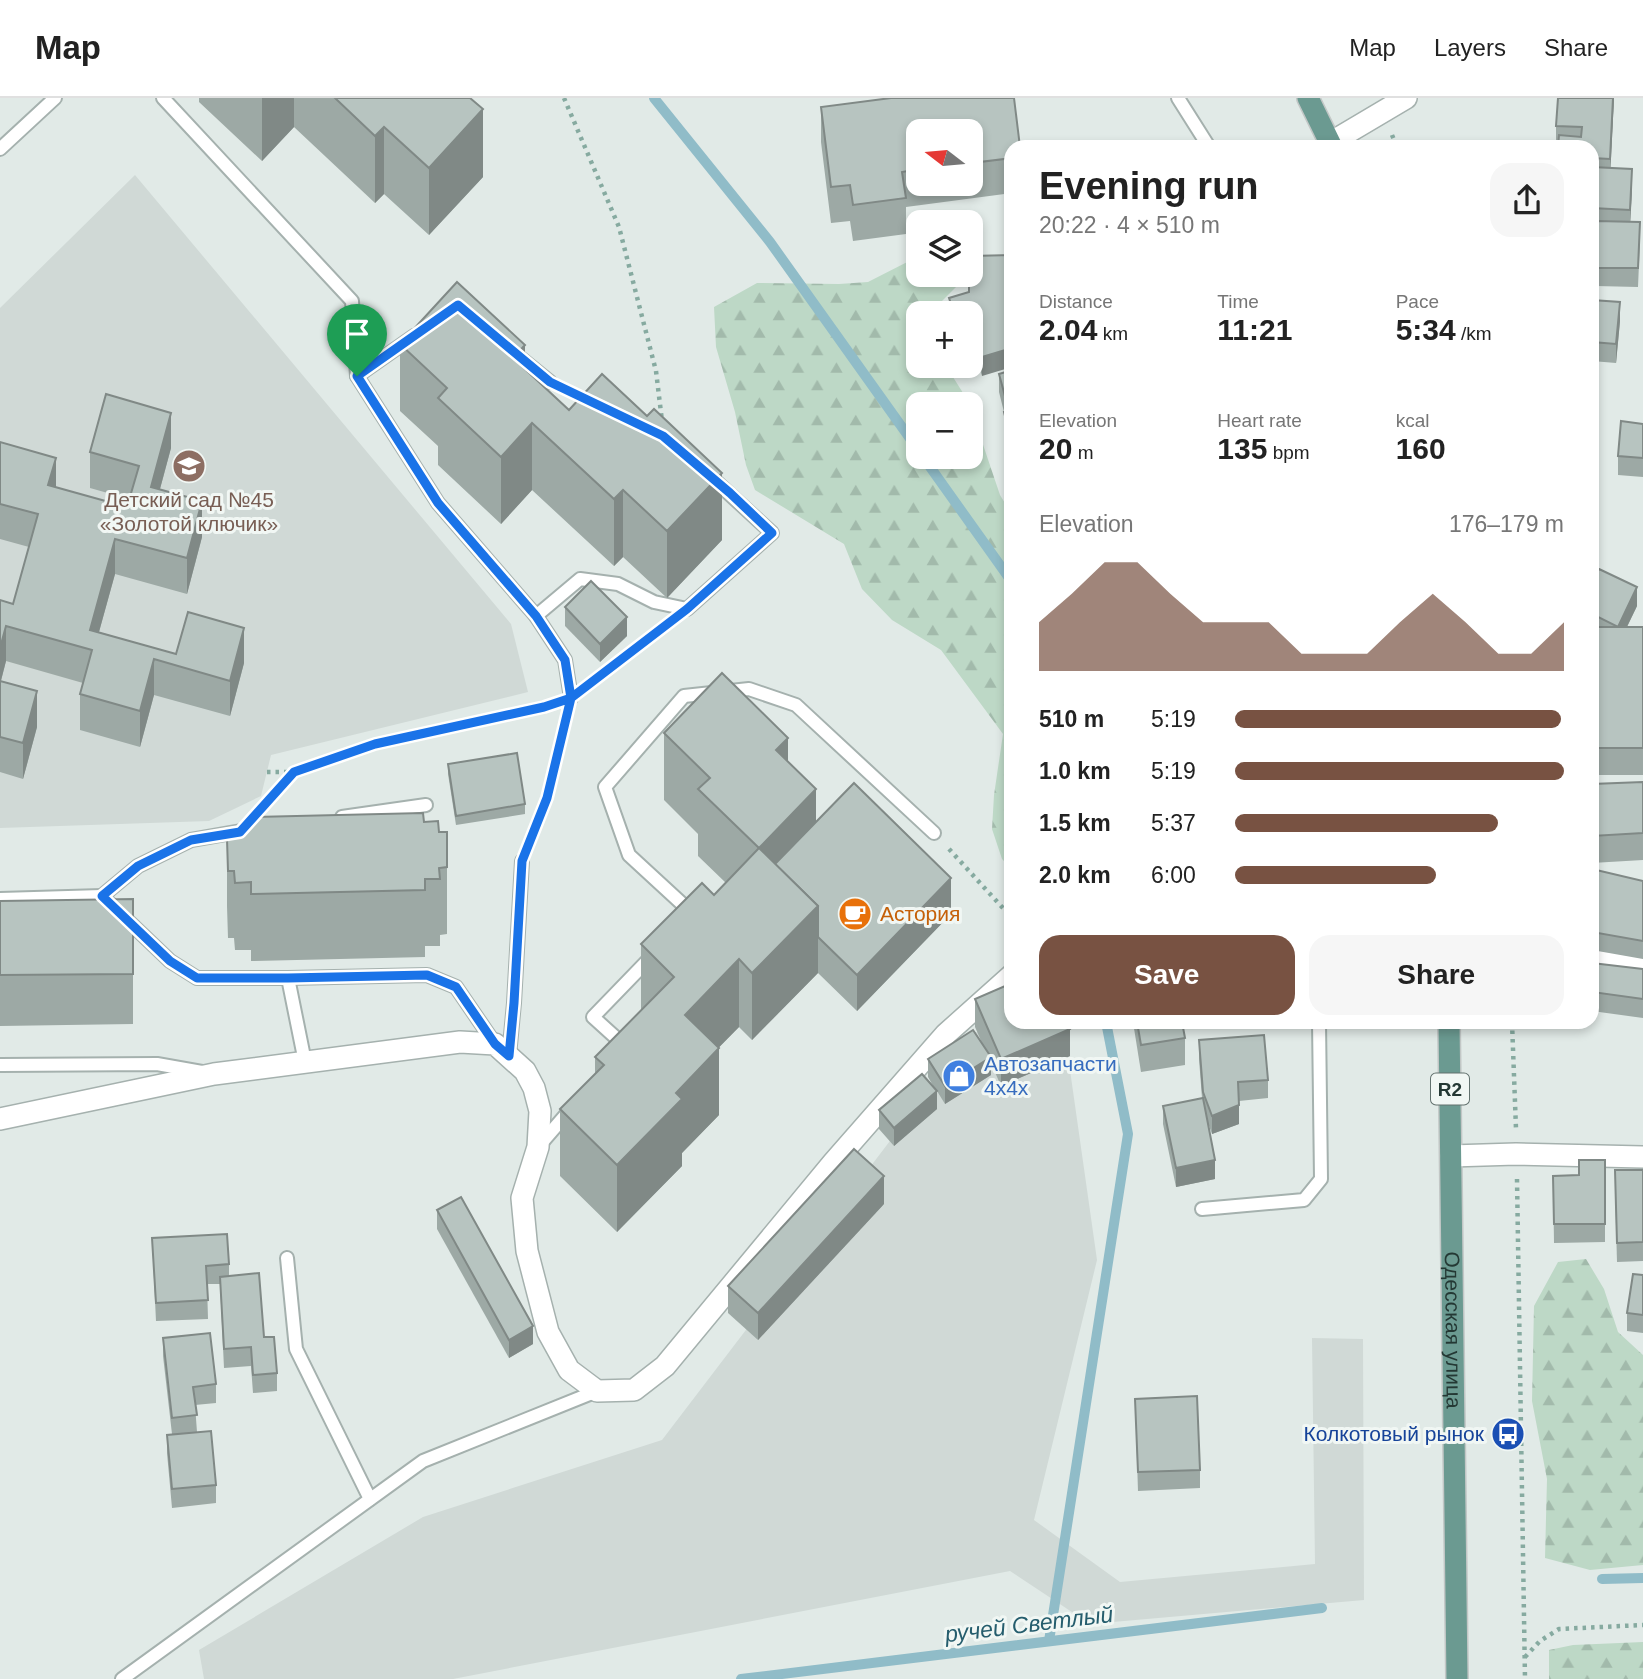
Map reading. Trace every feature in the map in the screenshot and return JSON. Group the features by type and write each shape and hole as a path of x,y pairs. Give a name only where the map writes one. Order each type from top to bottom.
{"main road":[{"path":"1308,98 1329,140"},
{"name":"Одесская улица","path":"1449,1029 1457,1679"}],"street":[{"path":"1339,140 1406,98"},
{"path":"1599,960 1643,969"},
{"path":"0,1119 214,1074 460,1042 502,1050 525,1071 534,1088 540,1111 538,1147 522,1198 527,1251 548,1332 569,1370 597,1391 634,1391 665,1366 833,1163 946,1034 1004,982"},
{"path":"1451,1156 1516,1154 1643,1157"}],"lane":[{"path":"0,149 55,98"},
{"path":"163,98 352,301 357,376 438,503 536,616 565,660 571,698"},
{"path":"1178,98 1205,140"},
{"path":"357,376 424,329"},
{"path":"499,340 550,382"},
{"path":"536,616 580,579 618,584 654,602 687,609 772,533 702,469"},
{"path":"684,923 693,914 629,855 605,787 684,696 749,689 796,705 934,832"},
{"path":"333,818 426,805"},
{"path":"0,899 102,896 138,866 191,840 267,828"},
{"path":"502,1050 514,1003 522,861"},
{"path":"102,896 170,961 197,978 427,975 456,987 502,1050"},
{"path":"616,1056 625,1046 593,1017 657,951"},
{"path":"288,978 305,1062"},
{"path":"1202,1209 1304,1200 1321,1179 1319,1029"},
{"path":"0,1065 158,1064 214,1074"},
{"path":"538,1147 581,1097"},
{"path":"287,1258 296,1349 370,1499"},
{"path":"122,1679 423,1461 597,1391"}],"path":[{"path":"564,98 620,227 656,371 662,423"},
{"path":"267,772 294,772 375,744 544,707 571,698 687,609"},
{"path":"522,861 547,798 571,698"},
{"path":"240,832 294,772"},
{"path":"934,832 1004,909"},
{"path":"1513,1029 1525,1679"},
{"path":"1524,1657 1539,1641 1559,1629 1643,1625"}],"shaded area":[{"name":"Детский сад №45 «Золотой ключик»","path":"135,175 511,624 528,692 271,755 261,796 209,821 0,828 0,308"},
{"name":"Колкотовый рынок","path":"973,1032 1065,1035 1097,1260 1034,1520 1120,1582 1315,1564 1312,1338 1363,1339 1364,1600 1090,1624 1010,1571 453,1679 204,1679 199,1650 423,1517 662,1440"}],"green space":[{"path":"906,263 906,287 956,287 942,301 906,301 906,378 954,378 962,392 906,392 906,469 983,469 983,445 1004,502 1004,861 992,829 1003,734 941,650 892,620 862,589 844,544 755,490 746,465 735,412 716,347 714,307 757,283 868,282"},
{"path":"1586,1259 1604,1289 1618,1332 1643,1355 1643,1565 1590,1570 1545,1558 1547,1479 1532,1401 1534,1306 1558,1262"},
{"path":"1643,1642 1643,1679 1549,1679 1549,1650 1573,1645"}],"building":[{"path":"335,98 470,98 483,109 429,168 384,127 375,136"},
{"path":"891,98 1014,98 1019,140 1004,140 1004,159 984,161 984,119 906,119 906,171 902,172 906,198 853,205 850,185 831,187 821,107"},
{"path":"1558,98 1613,98 1610,159 1599,158 1599,140 1559,140 1559,135 1581,137 1582,127 1556,126"},
{"path":"1599,167 1632,169 1630,210 1599,208"},
{"path":"1599,221 1640,222 1638,268 1599,268"},
{"path":"1004,255 1004,350 983,357 983,301 950,301 949,298 969,292 969,287 983,287 983,256"},
{"path":"457,282 525,345 513,358 569,410 602,374 647,416 654,409 722,473 667,531 623,490 614,499 532,423 501,457 438,398 447,388 400,344"},
{"path":"1599,300 1620,302 1616,344 1599,343"},
{"path":"1004,372 1004,392 999,374"},
{"path":"106,394 171,413 151,487 202,501 187,558 115,539 90,630 176,654 188,612 244,628 230,681 154,659 140,711 80,694 92,650 6,626 0,648 0,600 13,604 38,514 0,504 0,442 56,458 48,485 127,507 139,466 90,452"},
{"path":"1621,421 1643,424 1643,458 1618,456"},
{"path":"1599,569 1637,587 1618,627 1599,618"},
{"path":"591,581 627,617 600,644 565,607"},
{"path":"1599,627 1643,627 1643,748 1599,748"},
{"path":"722,673 788,738 776,750 816,789 759,848 698,789 710,778 664,733"},
{"path":"0,681 37,691 23,743 0,737"},
{"path":"517,753 525,804 456,816 448,764"},
{"path":"1643,782 1643,833 1599,836 1599,784"},
{"name":"Астория","path":"854,783 951,878 857,975 818,937 818,906 775,864"},
{"path":"423,813 424,822 438,821 439,832 447,832 447,867 439,868 440,879 425,879 425,890 251,894 251,882 235,883 234,871 228,871 227,839 234,839 233,828 250,827 249,817"},
{"path":"759,848 818,906 752,973 739,959 685,1015 719,1048 676,1093 682,1099 617,1165 560,1109 604,1065 595,1057 674,977 641,944 702,883 714,895"},
{"path":"1599,871 1643,881 1643,941 1599,933"},
{"path":"133,899 133,974 0,975 0,901"},
{"path":"1599,964 1643,969 1643,999 1599,993"},
{"path":"1004,986 1004,1029 1070,1029 1001,1059 975,999"},
{"path":"1138,1029 1183,1029 1185,1038 1141,1045"},
{"path":"973,1030 991,1057 945,1086 928,1059"},
{"path":"1264,1035 1268,1080 1238,1082 1239,1105 1212,1116 1203,1092 1199,1040"},
{"path":"922,1074 937,1091 894,1128 879,1110"},
{"path":"1203,1098 1215,1160 1176,1168 1163,1106"},
{"path":"854,1149 884,1176 758,1313 728,1286"},
{"path":"1579,1160 1605,1160 1605,1224 1554,1224 1553,1176 1579,1175"},
{"path":"1615,1170 1643,1170 1643,1242 1617,1243"},
{"path":"461,1197 533,1326 509,1340 437,1210"},
{"path":"227,1234 229,1264 206,1266 208,1300 156,1303 152,1238"},
{"path":"259,1273 264,1337 274,1337 277,1373 253,1375 251,1347 224,1349 220,1277"},
{"path":"1633,1274 1643,1275 1643,1315 1627,1313"},
{"path":"210,1333 216,1384 193,1387 197,1415 172,1418 163,1338"},
{"path":"1197,1396 1200,1470 1138,1472 1135,1399"},
{"path":"211,1431 216,1485 172,1489 167,1435"}],"waterway":[{"path":"654,98 770,242 906,433"},
{"path":"932,469 1004,571"},
{"path":"1049,1641 1128,1134 1107,1029"},
{"name":"ручей Светлый","path":"1602,1579 1643,1578"},
{"name":"ручей Светлый","path":"741,1679 1322,1608"}],"place":[{"name":"Детский сад №45 «Золотой ключик»","path":"189,466"},
{"name":"Астория","path":"855,914"},
{"name":"Автозапчасти 4х4х","path":"959,1076"},
{"name":"Колкотовый рынок","path":"1508,1434"}],"route":[{"path":"357,376 438,503 536,616 565,660 571,698 547,798 522,861 509,1056 495,1044 456,987 427,975 197,978 170,961 102,896 138,866 191,840 240,832 294,772 375,744 544,707 571,698 687,609 772,533 663,436 550,382 458,305 357,376"}]}
